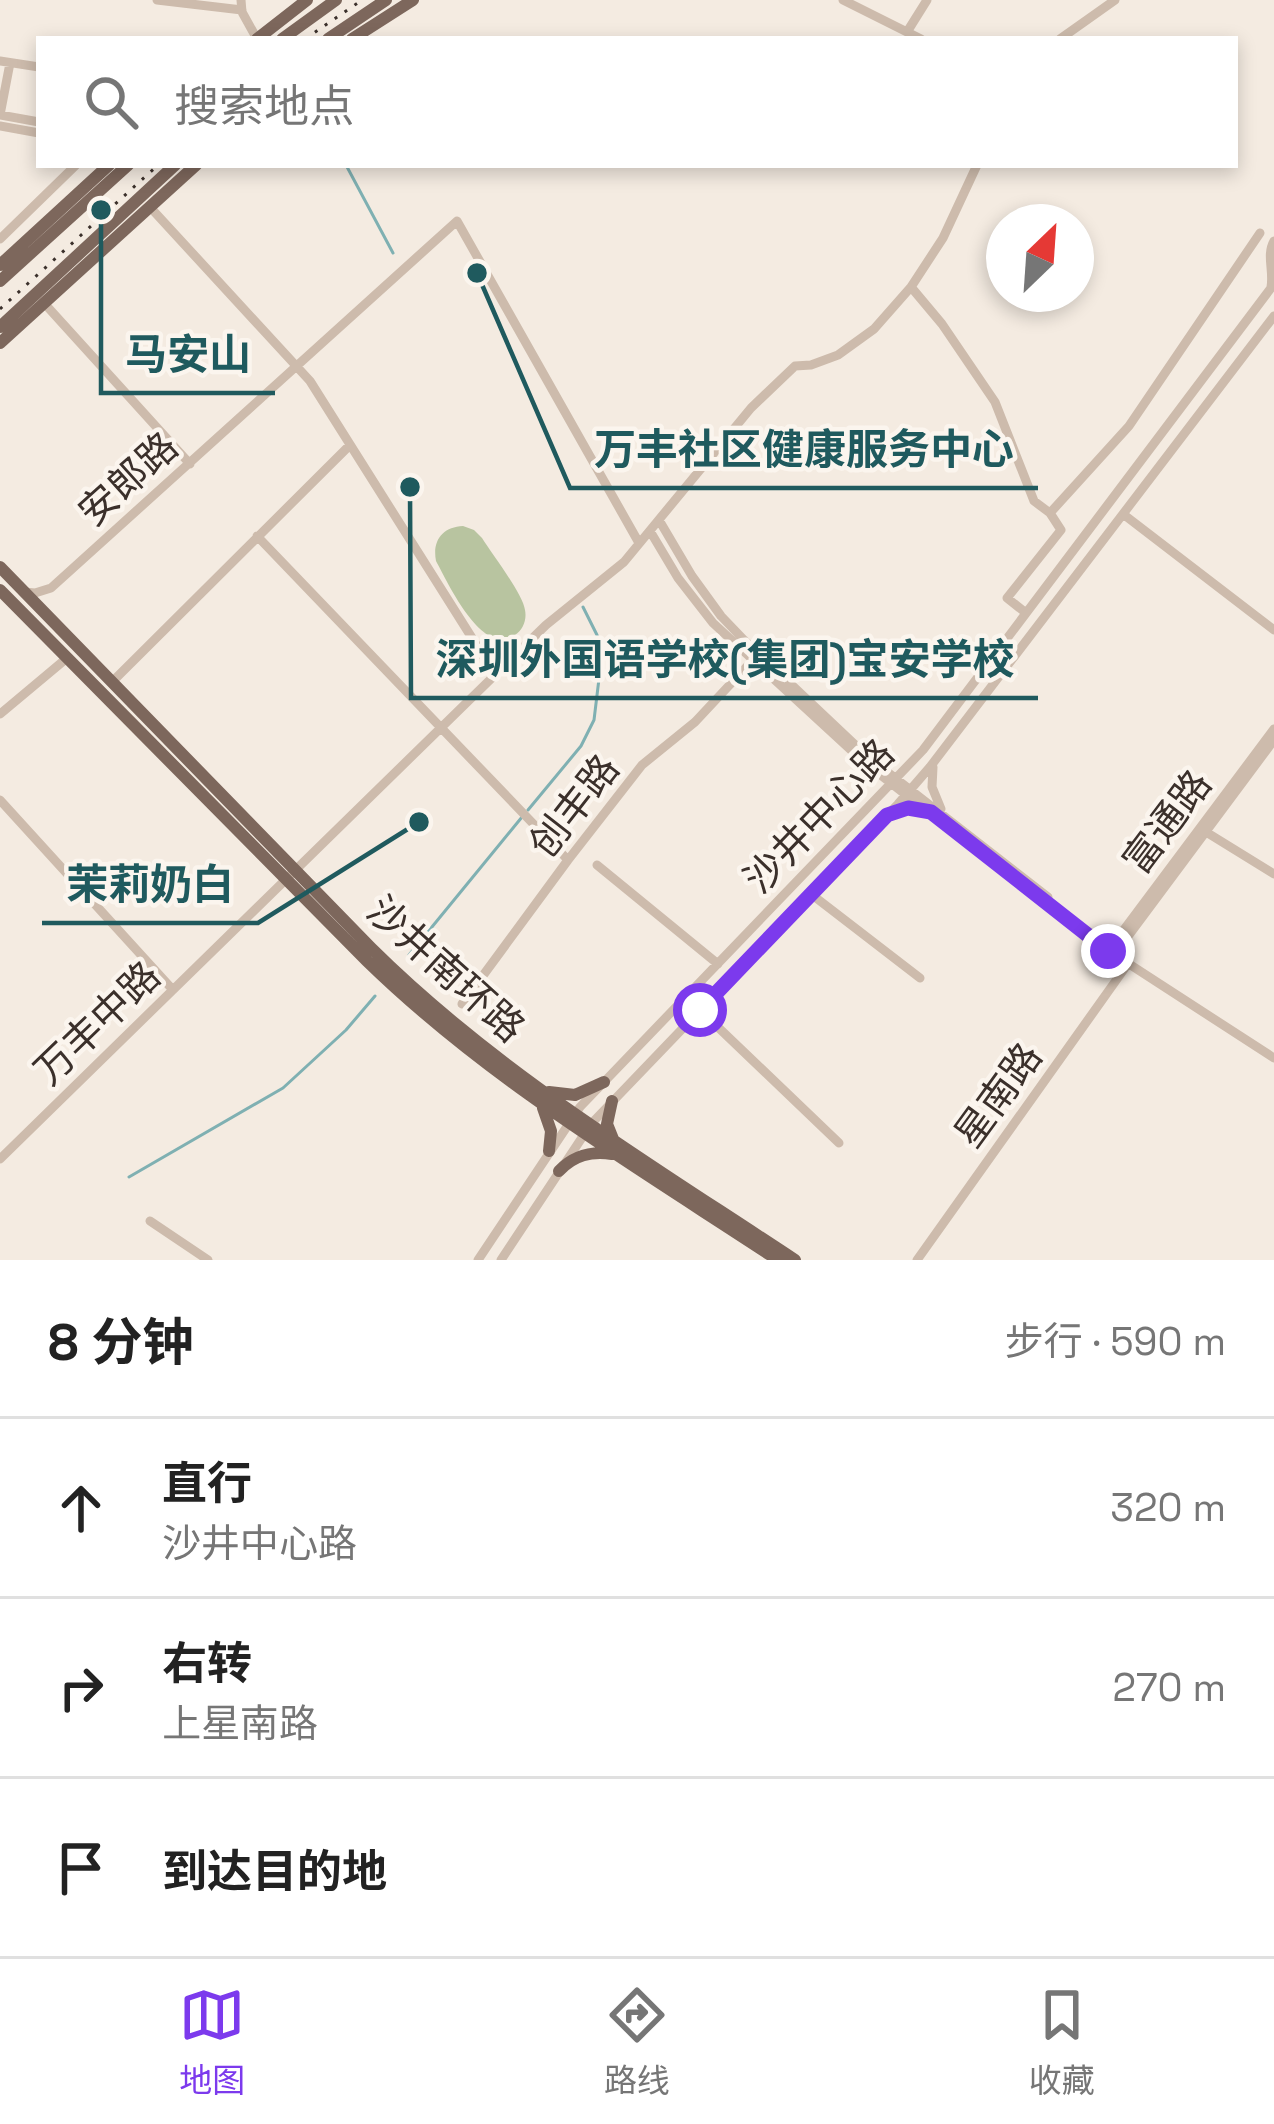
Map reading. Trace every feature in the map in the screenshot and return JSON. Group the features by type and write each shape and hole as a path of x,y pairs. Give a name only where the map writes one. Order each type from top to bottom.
{"main road":[{"path":"261,36 307,0"},
{"path":"286,36 336,0"},
{"path":"332,36 386,0"},
{"path":"357,36 413,0"},
{"path":"0,265 107,168"},
{"path":"0,281 125,168"},
{"path":"0,327 172,168"},
{"path":"0,343 193,168"},
{"name":"沙井南环路","path":"0,567 291,875"},
{"name":"沙井南环路","path":"0,590 291,875 512,1075 571,1118 614,1139 795,1260"},
{"path":"549,1151 550,1127 539,1095 575,1095 604,1082"},
{"path":"613,1101 607,1124 614,1139"},
{"name":"沙井南环路","path":"588,1128 756,1254 778,1260"},
{"path":"559,1171 588,1154 623,1158"}],"street":[{"path":"157,0 241,5 256,36"},
{"path":"843,0 915,36"},
{"path":"907,32 927,0"},
{"path":"1064,36 1115,0"},
{"path":"36,67 5,62 0,115 36,121"},
{"path":"0,126 36,133"},
{"path":"0,239 73,168"},
{"name":"万丰中路","path":"0,1160 546,626 617,568 752,408 795,366 821,362 874,329 944,238 976,168"},
{"path":"149,206 310,381 496,676"},
{"name":"安郎路","path":"51,588 457,220 639,543"},
{"path":"1050,513 1129,426 1260,232 1273,243 1272,286"},
{"path":"911,286 995,401 1034,501 1050,513 1060,530 1007,598 1026,613"},
{"name":"沙井中心路","path":"478,1260 571,1118 915,760 1272,286"},
{"path":"44,303 190,464"},
{"name":"沙井中心路","path":"501,1260 588,1128 937,758 1274,316"},
{"path":"112,682 350,445"},
{"path":"1123,514 1274,630"},
{"path":"659,520 721,616 872,764 876,784 871,807"},
{"path":"650,531 678,578 713,622 752,662 872,764 948,818 1127,965 1274,1054"},
{"path":"257,536 568,860"},
{"path":"24,592 51,588"},
{"path":"45,614 51,588"},
{"path":"0,715 67,658"},
{"name":"创丰路","path":"463,1004 642,765 695,722 752,662"},
{"name":"富通路","path":"1113,951 1274,729"},
{"name":"富通路","path":"1113,951 1274,740"},
{"path":"937,758 932,787 948,818"},
{"path":"872,764 895,766 915,760"},
{"path":"909,791 1113,951 1274,1054"},
{"path":"0,800 173,990"},
{"path":"887,815 908,808 931,812"},
{"path":"1206,832 1274,874"},
{"path":"597,865 718,964"},
{"path":"811,894 920,978"},
{"name":"星南路","path":"917,1260 1127,965"},
{"path":"700,1010 839,1143"},
{"path":"150,1221 208,1260"}],"green space":[{"path":"463,526 482,538 525,610 522,628 503,640 479,628 436,561 440,536"}],"waterway":[{"path":"348,168 393,253"},
{"path":"528,810 581,746 594,720 602,654 583,607"},
{"path":"409,955 522,817"},
{"path":"129,1177 283,1088 375,996"}],"railway":[{"path":"309,36 362,0"},
{"path":"0,309 155,168"}],"place":[{"name":"马安山","path":"101,210"},
{"name":"万丰社区健康服务中心","path":"477,273"},
{"name":"深圳外国语学校(集团)宝安学校","path":"410,487"},
{"name":"茉莉奶白","path":"419,822"}],"route":[{"path":"700,1010 887,815 908,808 931,812 1108,951"}]}
